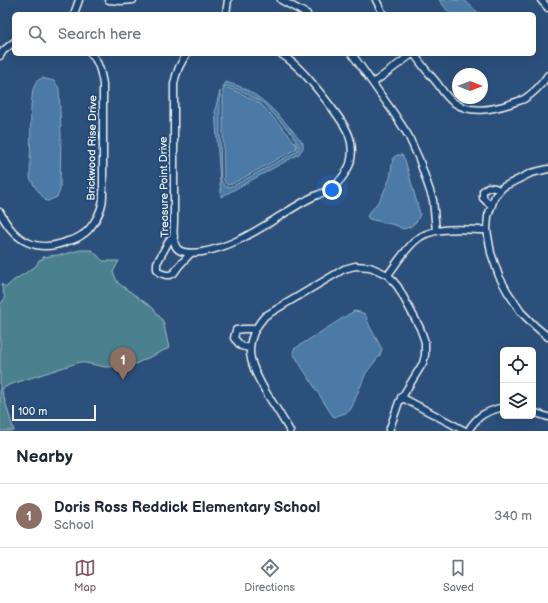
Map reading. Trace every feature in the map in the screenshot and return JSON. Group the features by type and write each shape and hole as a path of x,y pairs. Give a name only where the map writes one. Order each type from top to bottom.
{"street":[{"path":"75,12 79,0"},
{"path":"110,0 133,0"},
{"path":"226,12 228,0"},
{"path":"281,0 302,12"},
{"path":"376,0 382,12"},
{"path":"541,0 548,8"},
{"path":"0,56 3,51 12,44"},
{"name":"Brickwood Rise Drive","path":"1,216 17,236 38,246 59,245 83,235 95,222 102,204 103,192 103,84 101,72 92,56"},
{"name":"Treasure Point Drive","path":"185,56 181,61 176,73 174,84 174,236 175,246 179,250 191,253"},
{"path":"174,236 170,239 157,263 157,269 160,273 166,276 174,273 191,253 210,250 245,238 306,200 333,187 343,177 350,164 352,151 351,140 346,126 311,80 300,68 283,56"},
{"path":"353,56 408,135 419,159 433,200 436,230"},
{"path":"373,83 410,56"},
{"path":"415,56 446,96 463,107 475,110 501,107 524,99 535,91 548,75"},
{"path":"548,169 532,173 503,187 496,196 492,205 488,216 487,230 491,253 499,276 507,291 521,312 548,337"},
{"path":"492,205 486,202 483,198 483,191 488,187 500,190"},
{"path":"388,275 405,252 424,235 436,230 487,230"},
{"path":"290,431 256,376 251,361 249,348 252,335 258,324 265,316 344,269 355,266 370,267 388,275 398,287 420,328 424,342 423,363 401,398 389,431"},
{"path":"249,348 241,346 234,338 236,330 255,329"},
{"path":"401,398 466,431 480,416 491,410 500,408"},
{"path":"536,413 548,417"}],"green space":[{"path":"80,250 92,250 103,261 119,261 113,272 118,283 153,308 163,321 169,348 131,366 106,367 80,362 9,385 2,389 2,391 14,431 0,431 0,305 5,298 1,284 6,287 36,266 39,260 43,259 43,257"}],"water":[{"path":"439,0 464,0 478,12 448,12"},
{"path":"42,78 54,81 59,88 61,134 60,190 57,197 48,201 46,201 35,187 30,178 31,106 33,89 37,81"},
{"path":"226,82 244,88 261,99 283,120 303,143 303,148 299,154 221,197 215,110 220,91 221,181 226,187 233,186 297,151 299,147 292,134 263,103 242,91 228,86 223,87"},
{"path":"228,88 261,104 297,146 296,149 232,184 227,185 224,181 223,89"},
{"path":"397,155 402,155 405,160 420,214 417,221 410,227 403,229 395,225 369,219 367,216 381,198 390,178 393,158"},
{"path":"354,311 365,314 382,349 380,355 366,373 351,409 348,412 334,417 293,353 294,349"}],"place":[{"name":"Doris Ross Reddick Elementary School","path":"123,380"}]}
